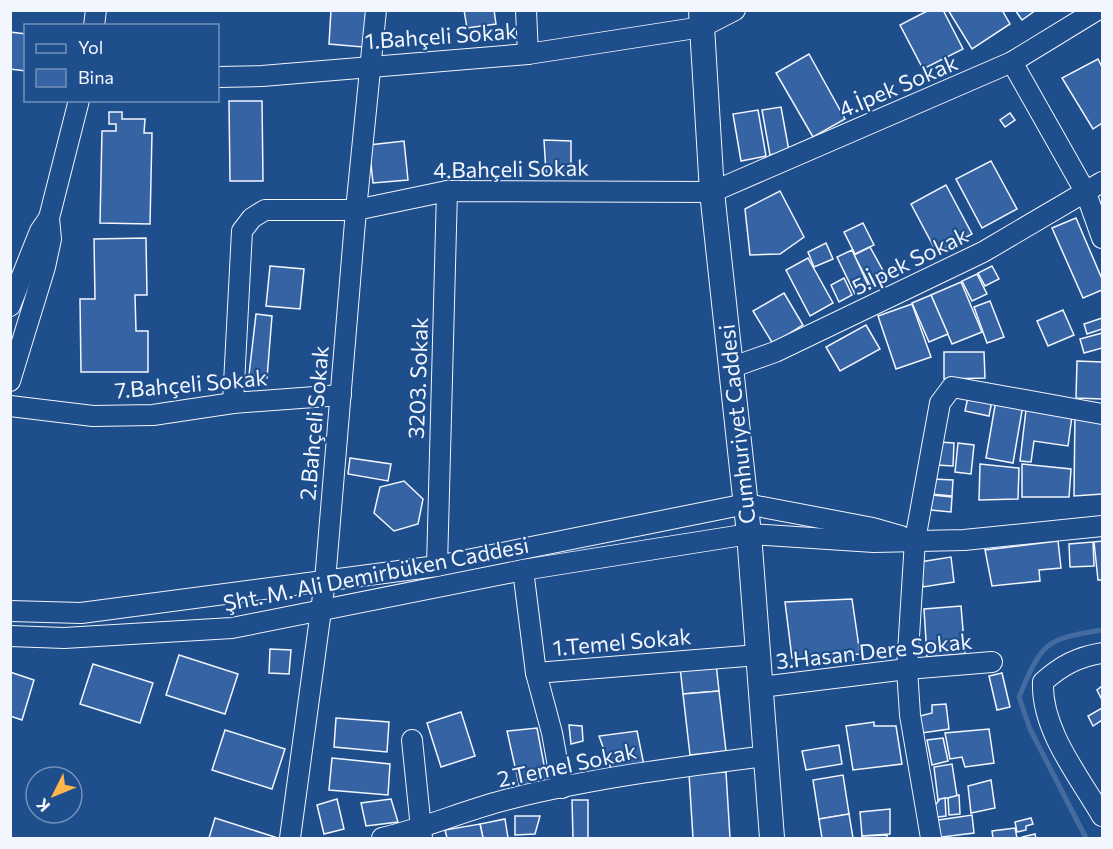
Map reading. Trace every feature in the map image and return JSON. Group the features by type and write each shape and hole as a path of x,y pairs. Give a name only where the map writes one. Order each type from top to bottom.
{"main road":[{"name":"Cumhuriyet Caddesi","path":"702,19 712,192 749,534 772,838"}],"street":[{"name":"2.Bahçeli Sokak","path":"290,838 319,610 325,581 356,210 376,10"},
{"path":"526,10 528,54"},
{"name":"1.Bahçeli Sokak","path":"219,77 262,76 372,65 528,54 702,19 735,10"},
{"name":"4.İpek Sokak","path":"712,192 1012,62 1097,10"},
{"path":"1012,62 1086,193 1102,238"},
{"path":"12,369 45,267 51,240 49,218 78,102"},
{"name":"5.İpek Sokak","path":"730,368 775,352 983,252 1102,182"},
{"name":"4.Bahçeli Sokak","path":"233,403 242,231 252,218 265,210 356,210 447,191 712,192"},
{"name":"3203. Sokak","path":"437,566 447,191"},
{"path":"10,306 40,231 49,218"},
{"path":"931,838 910,715 907,669 915,540 940,403 951,387 1102,414"},
{"name":"7.Bahçeli Sokak","path":"10,406 93,416 133,415 233,403 341,395"},
{"path":"746,504 873,528 915,540 964,540 1102,526"},
{"name":"Şht. M. Ali Demirbüken Caddesi","path":"10,611 81,613 437,566 746,504"},
{"name":"Şht. M. Ali Demirbüken Caddesi","path":"10,636 64,639 232,628 523,570 749,534 874,542 915,540"},
{"path":"523,570 536,673"},
{"path":"1102,653 1082,656 1059,667 1043,682 1042,699 1052,729 1102,816"},
{"name":"1.Temel Sokak","path":"562,788 552,733 536,673 758,655"},
{"name":"3.Hasan Dere Sokak","path":"761,687 907,669 992,662"},
{"path":"412,740 422,833"},
{"name":"2.Temel Sokak","path":"382,838 422,833 507,800 562,788 681,767 766,756"}],"building":[{"path":"331,10 366,10 363,47 329,44"},
{"path":"464,10 494,10 496,24 467,28"},
{"path":"929,10 943,10 963,49 923,69 900,25"},
{"path":"948,10 1002,10 1010,24 972,49"},
{"path":"1015,10 1036,10 1022,20"},
{"path":"10,32 24,34 24,71 10,69"},
{"path":"809,54 845,119 813,137 776,73"},
{"path":"1098,59 1102,67 1102,123 1093,129 1062,78"},
{"path":"229,101 262,101 263,181 230,181"},
{"path":"781,107 789,151 770,155 762,110"},
{"path":"758,110 766,156 741,161 733,114"},
{"path":"109,112 122,112 122,119 145,119 144,133 152,133 150,224 100,223 102,131 116,131 116,124 109,124"},
{"path":"1010,113 1015,120 1005,127 1000,120"},
{"path":"544,140 571,141 571,173 546,173"},
{"path":"404,141 408,180 373,183 369,145"},
{"path":"991,161 1017,209 982,228 956,179"},
{"path":"946,185 972,234 937,253 911,204"},
{"path":"780,191 804,237 780,254 750,255 745,209"},
{"path":"1076,218 1102,279 1102,290 1083,298 1052,228"},
{"path":"863,223 874,245 855,254 844,232"},
{"path":"146,238 147,295 135,295 136,331 148,331 148,372 81,372 80,299 95,299 94,239"},
{"path":"826,243 833,259 814,267 808,252"},
{"path":"870,247 886,276 870,285 854,255"},
{"path":"852,250 869,287 855,294 837,257"},
{"path":"808,258 833,303 810,316 786,270"},
{"path":"270,266 304,269 300,309 266,306"},
{"path":"992,266 999,279 985,286 978,273"},
{"path":"977,274 987,294 972,301 962,281"},
{"path":"844,278 852,295 839,302 831,285"},
{"path":"961,282 982,332 952,344 931,295"},
{"path":"784,293 803,325 773,344 753,311"},
{"path":"931,295 948,334 929,342 912,303"},
{"path":"990,301 1004,337 987,343 974,307"},
{"path":"912,304 931,357 896,369 878,316"},
{"path":"1063,310 1074,335 1048,346 1037,321"},
{"path":"256,314 272,316 267,378 249,375"},
{"path":"1102,318 1102,329 1087,334 1084,324"},
{"path":"866,325 880,349 840,371 826,347"},
{"path":"1102,333 1102,348 1084,353 1080,339"},
{"path":"944,352 984,352 985,378 944,379"},
{"path":"1077,361 1102,362 1102,399 1076,398"},
{"path":"968,397 992,401 989,416 965,411"},
{"path":"996,400 1023,405 1013,463 986,458"},
{"path":"1026,410 1072,416 1068,446 1034,441 1031,462 1020,461"},
{"path":"1075,412 1102,419 1102,494 1074,496"},
{"path":"939,442 954,443 953,466 937,465"},
{"path":"958,443 974,445 971,474 955,472"},
{"path":"350,458 391,464 388,481 348,474"},
{"path":"980,464 1019,468 1018,499 979,500"},
{"path":"1022,464 1071,469 1069,497 1022,497"},
{"path":"933,479 953,480 952,496 931,494"},
{"path":"404,481 423,499 418,524 394,531 374,513 380,487"},
{"path":"932,495 952,497 951,512 931,510"},
{"path":"1058,541 1061,568 1039,570 1040,581 992,586 985,550"},
{"path":"1102,541 1102,580 1098,580 1094,542"},
{"path":"1093,542 1094,566 1070,567 1069,544"},
{"path":"951,557 954,582 923,587 920,562"},
{"path":"852,599 860,654 792,658 785,602"},
{"path":"961,606 965,654 927,657 924,609"},
{"path":"270,649 291,650 289,674 269,673"},
{"path":"179,655 238,674 225,714 166,695"},
{"path":"716,663 719,691 683,694 680,667"},
{"path":"93,664 153,683 140,723 80,704"},
{"path":"10,672 34,680 22,720 10,716"},
{"path":"1002,673 1010,707 997,710 989,676"},
{"path":"1102,686 1102,700 1097,690"},
{"path":"719,691 726,751 690,755 683,694"},
{"path":"946,704 949,729 922,733 920,716 932,713 932,705"},
{"path":"1102,708 1102,720 1093,726 1088,716"},
{"path":"461,712 475,756 441,767 427,723"},
{"path":"336,718 389,722 387,752 334,747"},
{"path":"874,722 874,726 896,726 902,764 853,770 846,726"},
{"path":"569,725 582,726 583,741 571,744"},
{"path":"537,728 548,786 520,789 507,731"},
{"path":"989,729 994,763 965,767 962,757 950,759 945,733"},
{"path":"225,730 285,749 272,789 212,770"},
{"path":"637,731 645,770 613,774 599,736"},
{"path":"943,738 948,761 932,765 927,740"},
{"path":"839,745 842,764 806,770 802,751"},
{"path":"332,758 390,764 388,795 329,790"},
{"path":"952,764 957,796 938,800 934,767"},
{"path":"726,772 730,838 693,838 689,774"},
{"path":"843,775 849,814 819,819 813,780"},
{"path":"991,780 995,808 971,813 968,786"},
{"path":"959,795 960,814 949,815 948,798"},
{"path":"945,798 946,816 929,818 928,814 940,799"},
{"path":"337,799 344,829 324,834 317,805"},
{"path":"391,799 398,822 366,826 361,803"},
{"path":"572,800 588,800 588,838 573,838"},
{"path":"890,809 890,834 862,836 860,812"},
{"path":"849,814 853,838 822,838 819,819"},
{"path":"972,815 974,833 934,838 932,821"},
{"path":"515,816 540,816 535,834 515,835"},
{"path":"215,818 275,837 209,838"},
{"path":"1031,818 1033,824 1026,826 1026,830 1017,832 1015,822"},
{"path":"505,819 508,838 483,838 480,824"},
{"path":"480,824 483,838 447,838 445,830"},
{"path":"1015,828 1017,838 993,838 992,831"},
{"path":"1035,834 1036,838 1022,838 1022,837"},
{"path":"887,835 887,838 863,838 862,836"}],"waterway":[{"path":"1086,838 1030,729 1019,697 1040,654 1047,647 1068,637 1102,630"}]}
